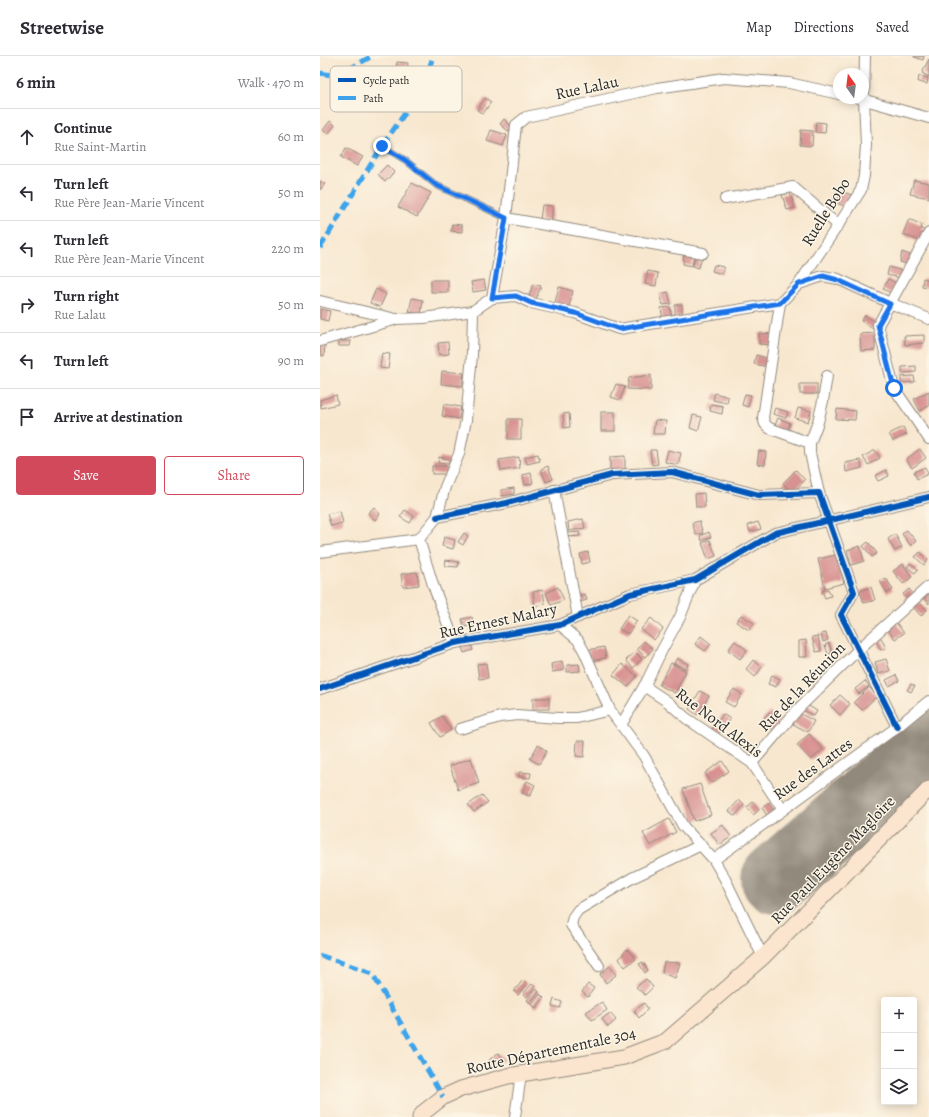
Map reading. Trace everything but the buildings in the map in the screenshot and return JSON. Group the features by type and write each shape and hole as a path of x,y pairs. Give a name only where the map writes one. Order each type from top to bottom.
{"main road":[{"name":"Rue Paul Eugène Magloire","path":"764,957 929,789"},
{"name":"Route Départementale 304","path":"420,1117 443,1097 461,1089 508,1076 624,1057 666,1041 764,957"}],"street":[{"name":"Ruelle Bobo","path":"864,68 865,56"},
{"name":"Rue Lalau","path":"492,298 506,218 516,125 526,117 657,88 724,78 789,83 833,93"},
{"path":"869,101 929,118"},
{"name":"Ruelle Bobo","path":"780,303 799,284 861,190 864,176 866,145 862,104"},
{"path":"725,199 793,187 838,225"},
{"path":"506,218 703,253"},
{"path":"929,232 878,325 894,388 929,438"},
{"path":"799,284 823,276 838,280 890,304 929,319"},
{"path":"320,341 396,319 424,318 473,311 492,298 516,296 531,303 575,313 619,329 780,303 763,418 765,424 769,428 810,443"},
{"path":"320,302 396,319"},
{"path":"320,552 419,539 437,517 445,487 460,454 466,420 472,355 473,311"},
{"path":"827,376 818,422 810,443 810,454 819,493 854,592 841,615 897,727"},
{"path":"437,517 507,503 612,475 672,472 759,495 819,493"},
{"path":"554,490 578,617"},
{"name":"Rue Ernest Malary","path":"320,689 456,643 560,625 630,594 695,580 775,533 929,497"},
{"path":"419,539 433,585 456,643"},
{"path":"621,725 644,686 680,617 695,580"},
{"name":"Rue de la Réunion","path":"752,763 798,709 858,650 929,586"},
{"path":"560,625 578,640 610,710 644,756 684,826 714,860 764,957"},
{"name":"Rue Nord Alexis","path":"644,686 668,702 686,718 752,763 783,810"},
{"name":"Rue des Lattes","path":"714,860 897,727 929,701"},
{"path":"460,729 500,717 517,715 577,718 610,710"},
{"path":"599,966 570,925 578,910 632,878 701,845"},
{"path":"515,1117 521,1074"}],"lane":[{"path":"382,146 405,160 436,185 506,218"}],"runway":[{"path":"776,879 929,745"}],"marked path":[{"path":"354,66 372,56"},
{"path":"430,66 433,56"},
{"path":"320,73 330,75"},
{"path":"320,248 382,146 406,112"},
{"path":"320,957 322,956 372,973 443,1097"}],"cycle path":[{"path":"437,517 507,503 612,475 672,472 759,495 819,493 854,592 841,615 897,727"},
{"path":"320,689 455,643 560,625 630,594 695,580 775,533 929,497"}],"route":[{"path":"382,146 405,160 436,185 506,218 492,298 516,296 531,303 575,313 619,329 780,303 799,284 823,276 838,280 890,304 878,325 894,388"}]}
